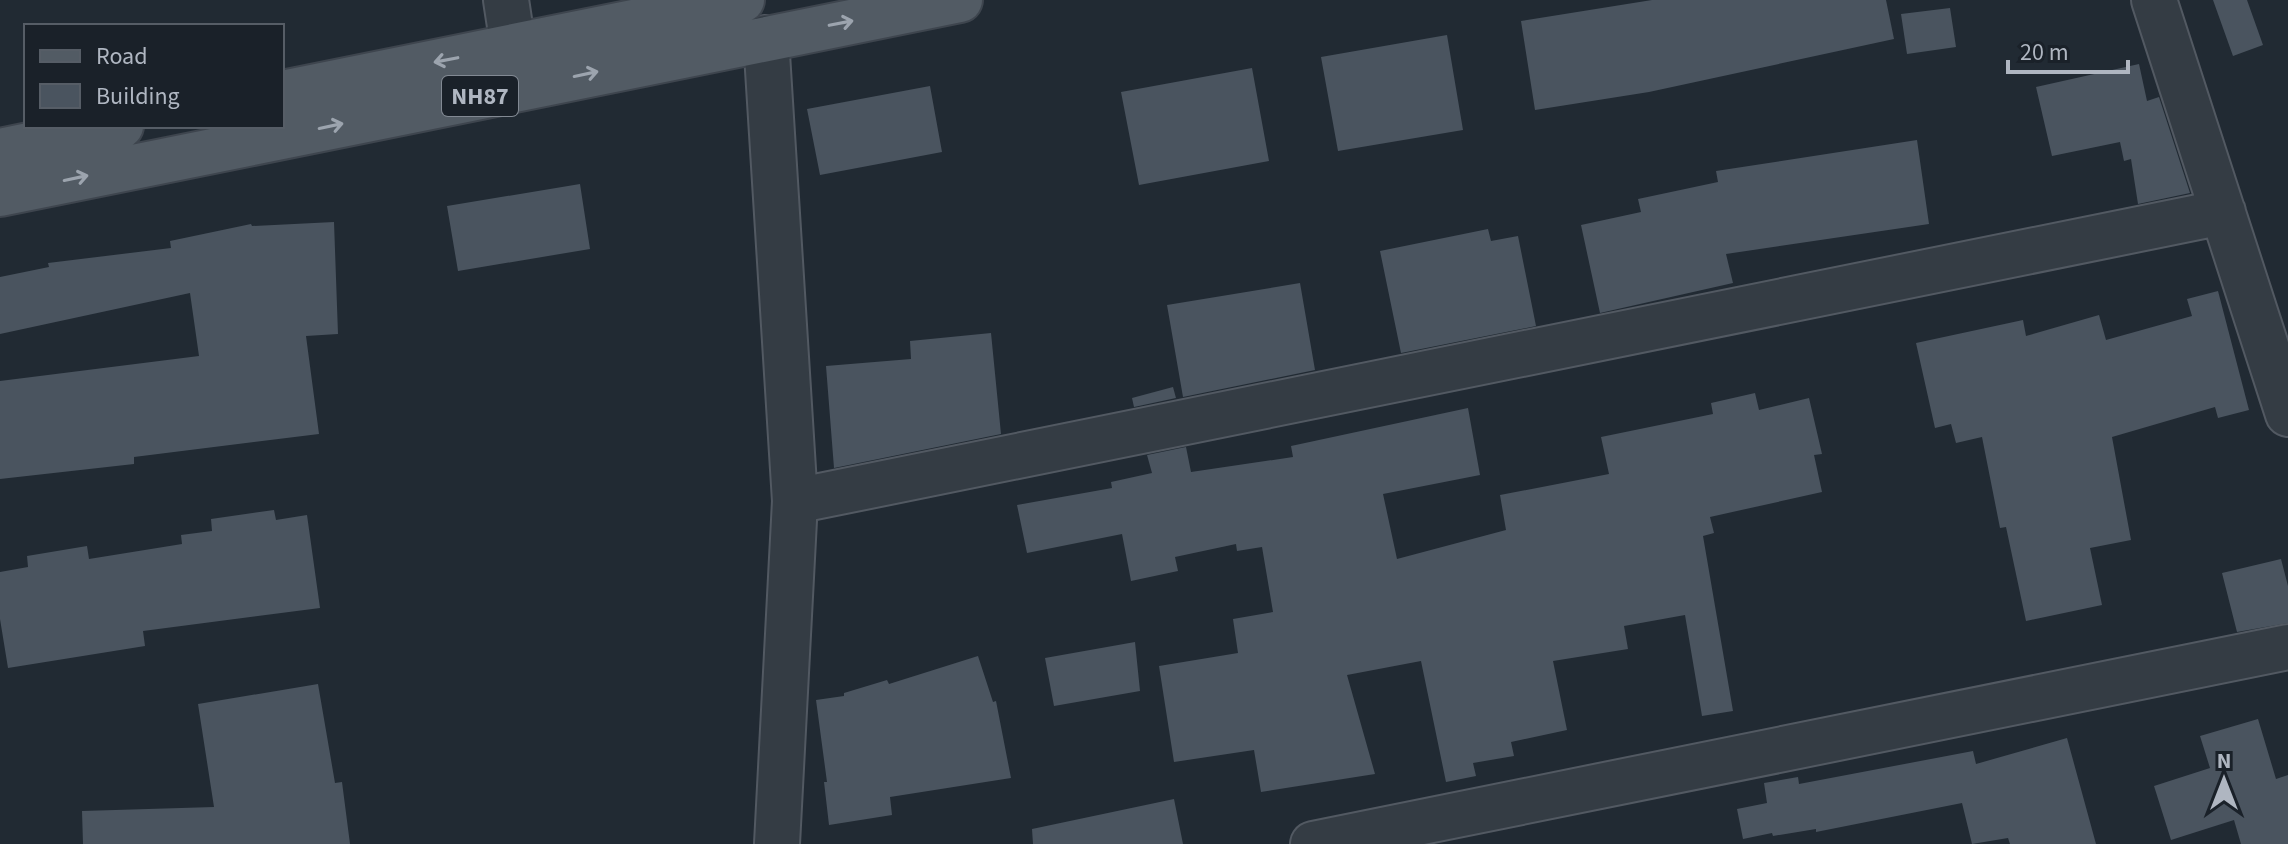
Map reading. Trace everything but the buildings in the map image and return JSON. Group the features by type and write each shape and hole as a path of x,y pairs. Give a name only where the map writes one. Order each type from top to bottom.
{"main road":[{"name":"NH87","path":"284,93 742,0"},
{"name":"NH87","path":"0,194 960,0"},
{"path":"0,151 111,128"}],"street":[{"path":"506,0 513,46"},
{"path":"2154,0 2288,414"},
{"path":"766,38 795,501 777,844"},
{"path":"795,501 2223,212"},
{"path":"1313,844 2288,647"}]}
